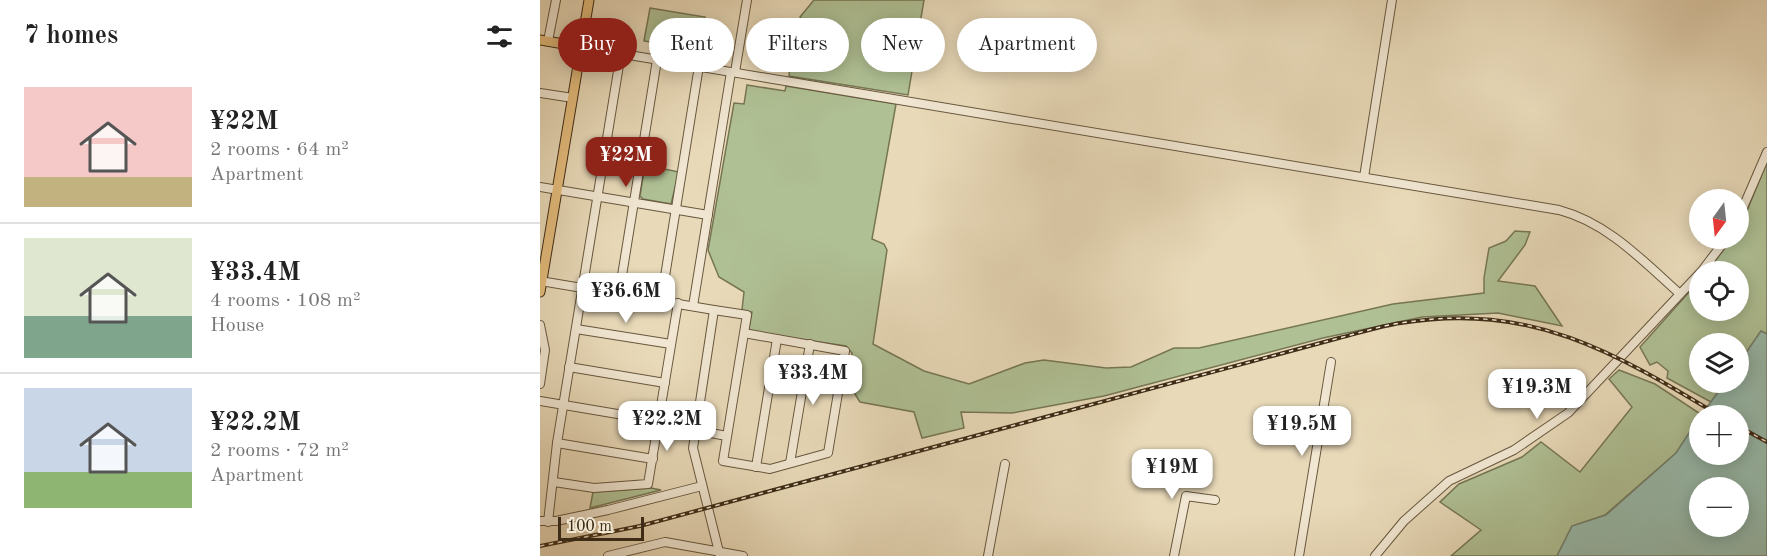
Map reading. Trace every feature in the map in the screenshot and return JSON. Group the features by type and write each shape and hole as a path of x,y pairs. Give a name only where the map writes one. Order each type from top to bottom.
{"main road":[{"path":"586,18 589,0"},
{"path":"540,292 577,72"}],"street":[{"path":"544,41 556,0"},
{"path":"734,67 747,0"},
{"path":"1364,177 1392,0"},
{"path":"618,72 563,405 554,482 544,522 702,486"},
{"path":"619,294 655,72"},
{"path":"661,301 698,72"},
{"path":"693,306 733,72 1578,215 1607,230 1680,294"},
{"path":"540,93 573,98"},
{"path":"1749,194 1767,152"},
{"path":"540,187 708,214"},
{"path":"1709,261 1718,249"},
{"path":"541,281 747,315 744,333 728,436 723,461 770,469 828,453 845,351 744,333"},
{"path":"1375,556 1404,521 1449,481 1514,450 1568,413 1689,284"},
{"path":"554,482 594,488 648,484 678,303"},
{"path":"714,310 694,430 693,454 720,554"},
{"path":"540,325 545,350 540,384"},
{"path":"576,329 671,344"},
{"path":"756,467 777,339"},
{"path":"790,464 810,344"},
{"path":"1299,556 1331,362"},
{"path":"569,367 665,383"},
{"path":"540,401 659,421"},
{"path":"694,430 728,436"},
{"path":"557,444 653,459"},
{"path":"988,556 1005,464"},
{"path":"1174,556 1186,496 1215,500"},
{"path":"608,556 665,542 720,554 742,556"}],"shaded area":[{"path":"814,0 924,0 921,18 861,18 861,72 912,72 908,95 789,76 789,72 849,72 849,18 800,17"},
{"path":"650,8 705,17 649,18 649,42 644,41"},
{"path":"747,85 785,91 786,86 896,104 872,239 884,244 887,250 873,344 924,371 969,384 1025,363 1044,360 1106,368 1131,367 1174,348 1199,348 1393,304 1484,293 1489,248 1506,241 1515,231 1530,232 1525,245 1498,281 1535,286 1562,326 1498,313 1422,317 1323,338 1104,396 1012,413 961,412 964,428 922,438 914,412 860,402 848,383 852,353 846,346 751,332 749,328 752,312 742,310 744,292 719,277 708,250 734,103 744,104"},
{"path":"1767,162 1767,334 1761,331 1749,348 1749,333 1689,333 1689,390 1667,378 1668,371 1657,362 1650,365 1640,347 1689,292 1689,321 1749,321 1749,261 1715,261 1724,249 1749,249 1749,206"},
{"path":"645,165 679,172 671,204 643,199 640,196"},
{"path":"1761,331 1767,334 1767,556 1557,556 1572,526 1606,515 1676,453 1689,433 1689,465 1749,465 1749,405 1708,405 1718,393 1749,393 1749,348"},
{"path":"1619,370 1655,384 1689,406 1689,434 1676,453 1605,515 1572,526 1557,556 1451,556 1481,530 1440,502 1459,484 1522,457 1541,442 1580,472 1632,407 1609,379"},
{"path":"1694,393 1718,393 1711,402"},
{"path":"651,488 661,490 590,508 593,492"}],"railway":[{"path":"540,546 640,526 1401,323 1448,318 1491,320 1531,326 1607,353 1701,405"},
{"path":"1749,432 1767,442"}]}
